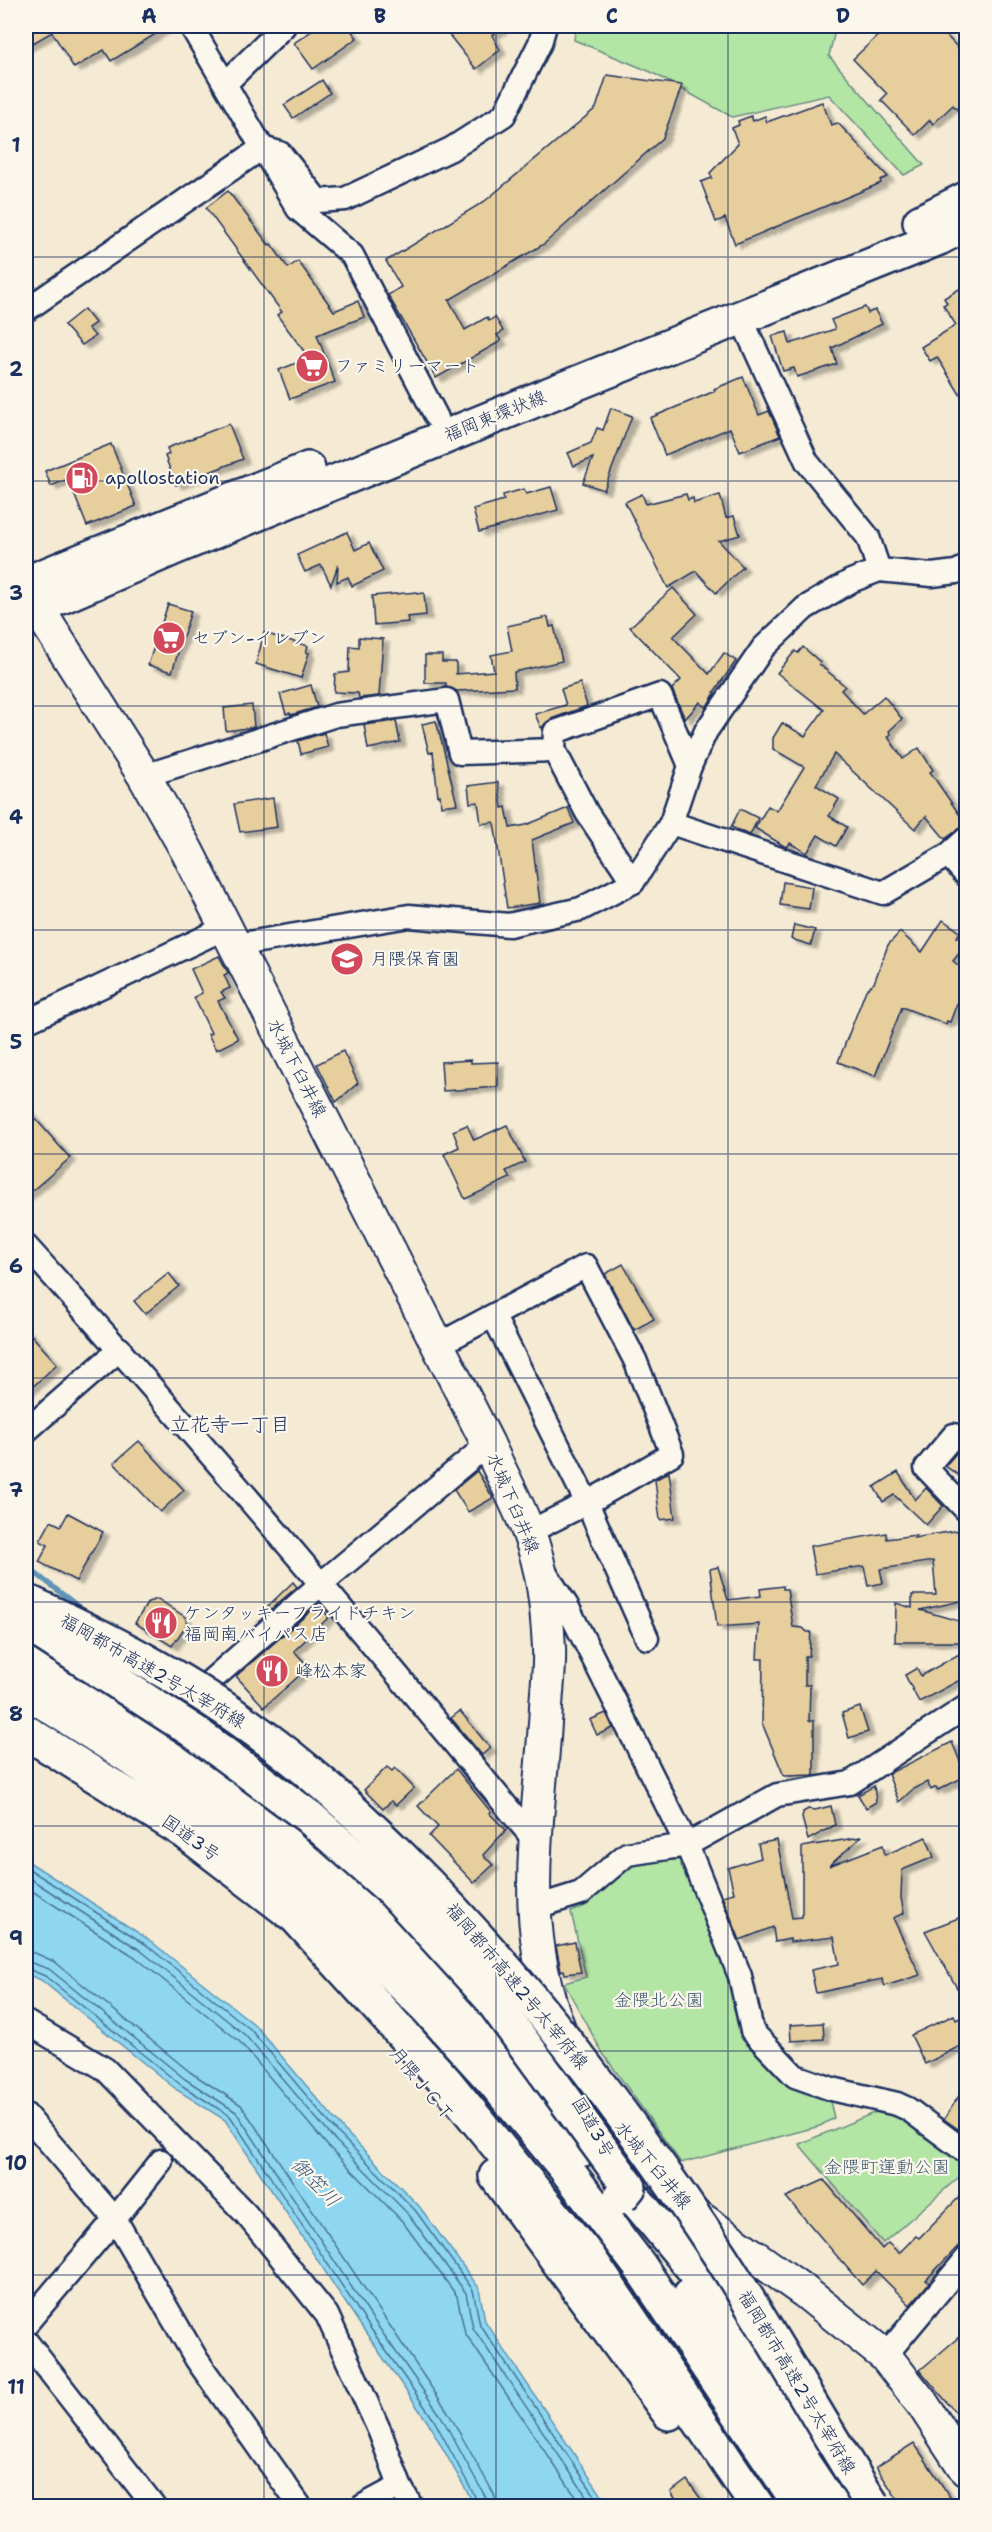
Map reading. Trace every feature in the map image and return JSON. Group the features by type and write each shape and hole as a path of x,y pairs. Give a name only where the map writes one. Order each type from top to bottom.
{"main road":[{"name":"福岡東環状線","path":"28,598 437,418 910,226 966,199"},
{"name":"福岡東環状線","path":"28,598 176,547 939,238 966,224"},
{"name":"水城下臼井線","path":"28,598 144,776 231,936 488,1444 533,1546 543,1590 549,1650 545,1731 535,1841 533,1908 537,1952 550,2005 566,2047 642,2157 700,2220 805,2292 885,2356 922,2403 966,2470"},
{"name":"国道3号","path":"26,1599 198,1692 252,1729 435,1898 508,1988 555,2060 630,2193 736,2320 860,2506"},
{"name":"福岡都市高速2号太宰府線","path":"26,1599 184,1684 251,1726 311,1773 367,1824 452,1908 531,1996 672,2184 759,2319 873,2506"},
{"path":"26,1623 193,1731 309,1817 393,1891 489,1996 629,2187 620,2198"},
{"name":"福岡都市高速2号太宰府線","path":"26,1662 138,1733 204,1780 347,1896 430,1972 554,2113 620,2198 731,2354 832,2506"},
{"path":"26,1691 127,1755 189,1799 323,1907 426,2007 530,2125 639,2265 801,2506"},
{"name":"国道3号","path":"26,1732 184,1832 296,1917 445,2080 589,2258 757,2506"},
{"name":"月隈ＪＣＴ","path":"26,1741 119,1799 171,1838 254,1904 324,1971 416,2073 505,2188 737,2506"},
{"path":"296,1917 371,1982 478,2091 642,2310 776,2506"}],"street":[{"path":"191,26 298,209 352,255 437,418"},
{"path":"208,26 226,83"},
{"path":"226,83 284,26"},
{"path":"26,310 262,148 280,153 318,201 345,199 451,148 504,115 540,43 544,26"},
{"path":"741,318 807,462 868,537 879,570"},
{"path":"27,1016 231,936 410,916 509,926 581,909 633,882 671,823 690,766 705,732 762,648 805,608 851,581 879,570 932,575 956,572 966,567"},
{"path":"633,882 587,813 554,750 555,732 660,695 690,766"},
{"path":"144,776 336,715 447,700 460,753 554,750"},
{"path":"671,823 883,893 948,855 966,839"},
{"path":"948,855 966,875"},
{"path":"26,1246 120,1349 322,1583 535,1841"},
{"path":"438,1345 586,1266 635,1360 672,1454 587,1503 533,1546 567,1606 687,1845 740,1976 752,2031 795,2076 832,2089 897,2104 908,2109 966,2152"},
{"path":"494,1317 587,1503 647,1638"},
{"path":"26,1431 120,1349"},
{"path":"954,1435 926,1468 966,1510"},
{"path":"198,1692 322,1583 488,1444"},
{"path":"533,1908 581,1893 627,1854 687,1845 777,1795 850,1783 966,1707"},
{"path":"26,2022 105,2069 246,2214 327,2315 380,2432 400,2486 411,2506"},
{"path":"26,2115 115,2219 197,2360 300,2506"},
{"path":"26,2324 161,2161"},
{"path":"885,2356 966,2259"},
{"path":"26,2341 154,2506"},
{"path":"363,2506 400,2486"}],"green space":[{"path":"576,26 836,26 829,56 924,165 904,175 829,95 732,117 651,72 574,40"},
{"name":"金隈北公園","path":"685,1860 730,1973 792,2084 830,2101 834,2118 820,2126 681,2163 602,2052 564,1983 586,1977 571,1912 587,1905 621,1869 634,1863"},
{"name":"金隈町運動公園","path":"883,2109 898,2114 966,2163 966,2171 883,2243 799,2144"}],"water":[{"name":"御笠川","path":"26,1860 148,1939 255,2025 344,2130 419,2206 479,2288 485,2321 609,2506 475,2506 429,2424 359,2323 225,2120 177,2090 41,1980 26,1974"}],"building":[{"path":"26,26 169,26 111,61 104,50 74,68 52,32 26,47"},
{"path":"319,26 348,26 357,38 313,69 294,43"},
{"path":"442,26 505,26 492,35 500,50 476,69"},
{"path":"888,26 937,26 966,56 966,120 953,105 933,124 930,120 915,135 881,100 887,94 853,59"},
{"path":"607,75 682,85 663,138 544,244 449,300 465,330 487,317 489,321 495,317 503,331 497,335 501,341 436,378 388,295 401,287 386,261 485,201 596,108"},
{"path":"322,80 330,93 293,118 284,105"},
{"path":"822,102 831,125 838,123 888,177 880,180 881,183 735,244 725,218 716,222 701,182 712,178 710,173 738,144 732,128 739,125 738,121 751,116 753,121 765,116 767,122"},
{"path":"228,191 288,268 298,261 334,311 358,301 364,317 317,335 335,382 290,399 279,370 309,358 277,315 282,312 206,208"},
{"path":"966,285 966,404 937,357 930,361 921,347 956,325 943,305 947,303 944,298"},
{"path":"865,307 868,313 875,310 882,324 832,348 837,364 797,377 794,368 783,371 772,336 787,332 790,344 835,329 831,320"},
{"path":"84,309 95,323 88,328 95,336 82,345 64,325"},
{"path":"743,377 759,415 769,411 780,436 740,452 730,428 665,455 650,418"},
{"path":"611,408 632,416 604,490 583,483 593,458 574,466 568,453 591,443 597,428 603,430"},
{"path":"229,424 243,459 176,485 165,456 169,454 167,448"},
{"path":"111,444 136,506 87,526 68,479 51,486 45,471"},
{"path":"551,487 558,510 479,532 473,509 504,500 503,495 524,489 526,494"},
{"path":"642,494 646,504 686,494 688,500 693,498 694,503 720,495 726,518 734,516 740,535 719,541 743,567 716,593 696,571 668,588 625,502"},
{"path":"347,532 355,550 369,543 383,571 352,586 348,577 337,582 338,565 331,585 321,565 305,572 297,555"},
{"path":"673,588 697,614 673,637 709,674 724,653 736,661 714,692 706,708 700,702 685,719 672,689 681,680 630,627"},
{"path":"417,592 417,594 424,593 426,615 407,617 408,622 374,625 372,596"},
{"name":"セブン-イレブン","path":"168,604 191,611 172,672 148,665"},
{"path":"548,617 550,627 554,626 562,661 514,672 515,688 457,691 446,687 446,683 425,683 425,655 442,655 442,662 456,662 456,674 494,671 491,655 512,651 507,626"},
{"path":"264,633 308,646 306,652 309,653 301,678 256,664"},
{"path":"359,637 383,639 379,696 359,698 358,693 334,692 335,674 349,672 350,646 359,647"},
{"path":"803,647 845,686 841,690 863,714 884,696 902,719 889,731 891,734 888,737 903,759 919,748 933,770 930,772 966,824 945,839 926,816 915,829 834,754 816,785 839,799 829,816 847,827 836,846 818,835 807,853 790,843 787,847 784,846 755,828 768,806 777,811 804,767 773,749 773,738 782,723 805,736 824,710 777,673 795,651 798,653"},
{"path":"580,683 587,706 551,719 541,728 535,714 566,705 561,689"},
{"path":"311,685 317,707 291,715 286,714 280,694"},
{"path":"252,705 254,727 226,731 224,708"},
{"path":"396,721 400,742 368,749 364,725"},
{"path":"436,721 457,804 441,806 440,795 438,796 433,752 429,753 422,724"},
{"path":"324,733 328,747 301,754 298,741"},
{"path":"498,782 502,808 506,807 510,828 526,825 568,808 574,823 532,840 540,903 507,908 494,822 481,824 478,802 470,803 468,786"},
{"path":"273,798 277,827 240,832 234,804"},
{"path":"740,809 758,818 750,835 731,827"},
{"path":"783,882 812,887 809,909 780,905"},
{"path":"943,920 960,932 957,937 966,945 953,961 966,972 966,984 950,1022 947,1021 946,1024 902,1007 875,1076 838,1062 866,990 874,983 888,945 900,932 922,952"},
{"path":"794,925 815,930 811,945 791,939"},
{"path":"219,956 228,973 224,975 230,988 221,992 225,998 218,1001 238,1039 216,1050 208,1034 211,1033 194,997 202,993 191,969"},
{"path":"343,1051 358,1083 336,1102 317,1064"},
{"path":"471,1060 471,1063 498,1062 498,1087 443,1091 441,1062"},
{"path":"26,1108 70,1158 26,1196"},
{"path":"467,1125 474,1140 507,1125 525,1162 506,1171 510,1178 465,1199 444,1154 459,1147 453,1131"},
{"path":"623,1264 654,1319 634,1330 605,1274"},
{"path":"169,1273 179,1286 145,1314 134,1301"},
{"path":"26,1329 57,1364 26,1393"},
{"path":"139,1441 184,1490 160,1512 114,1463"},
{"path":"959,1450 966,1455 966,1480 945,1466"},
{"path":"477,1471 493,1498 468,1512 454,1490"},
{"path":"669,1472 675,1518 660,1520 655,1480"},
{"path":"898,1472 915,1500 926,1488 943,1506 926,1525 894,1495 883,1502 874,1487"},
{"path":"68,1513 103,1532 76,1581 39,1562 48,1545 40,1541 51,1521 61,1526"},
{"path":"966,1529 966,1600 920,1610 966,1623 966,1642 895,1642 896,1603 912,1608 912,1595 936,1595 933,1561 880,1569 883,1583 868,1586 864,1566 815,1574 810,1546 886,1533 887,1539 916,1535 914,1538"},
{"path":"718,1567 728,1600 761,1596 760,1589 783,1586 783,1589 787,1589 793,1627 811,1632 809,1656 805,1656 805,1685 810,1685 809,1721 814,1721 814,1775 784,1776 762,1723 763,1659 757,1659 759,1624 717,1627 710,1569"},
{"path":"293,1582 297,1587 271,1609 268,1606"},
{"name":"ケンタッキーフライドチキン 福岡南バイパス店","path":"158,1599 185,1617 187,1624 172,1646 135,1623 148,1602"},
{"name":"峰松本家","path":"318,1605 329,1617 294,1651 309,1667 264,1707 236,1676"},
{"path":"966,1650 966,1684 958,1681 919,1702 905,1675 917,1668 921,1676"},
{"path":"860,1707 868,1732 849,1738 842,1713"},
{"path":"460,1711 490,1748 482,1755 451,1718"},
{"path":"606,1713 613,1728 597,1735 590,1720"},
{"path":"952,1742 966,1776 938,1790 936,1787 931,1790 927,1782 912,1790 899,1802 888,1774"},
{"path":"387,1767 392,1771 395,1768 414,1788 396,1805 391,1801 383,1809 364,1790"},
{"path":"456,1769 491,1812 489,1813 506,1830 483,1855 493,1865 474,1883 429,1836 438,1827 418,1806"},
{"path":"874,1786 876,1802 866,1808 858,1795"},
{"path":"831,1806 835,1825 808,1840 802,1818 803,1812 808,1809 815,1810"},
{"path":"861,1837 829,1866 883,1845 885,1855 926,1837 934,1857 902,1870 901,1898 904,1913 893,1918 920,1975 885,1986 882,1979 816,1993 811,1970 839,1964 834,1937 775,1942 773,1927 740,1940 722,1896 734,1893 728,1868 761,1858 758,1844 777,1840 792,1918 802,1917 802,1847"},
{"path":"966,1915 966,1948 959,1951 966,1963 966,1983 957,1988 925,1931"},
{"path":"575,1942 581,1972 565,1974 564,1970 561,1971 556,1946"},
{"path":"954,2015 956,2020 966,2015 966,2043 925,2064 911,2035"},
{"path":"823,2023 824,2039 791,2041 790,2025"},
{"path":"966,2085 966,2117 958,2129 944,2119"},
{"path":"824,2180 882,2249 888,2243 899,2253 916,2236 919,2238 966,2190 966,2238 926,2280 929,2283 910,2305 876,2271 862,2285 786,2197"},
{"path":"966,2331 966,2425 920,2370"},
{"path":"914,2443 956,2506 902,2506 876,2467"},
{"path":"687,2480 706,2506 680,2506 671,2492"}],"waterway":[{"path":"26,1566 87,1613"},
{"path":"195,1708 224,1734"}],"place":[{"name":"ファミリーマート","path":"312,366"},
{"name":"apollostation","path":"82,478"},
{"name":"セブン-イレブン","path":"169,638"},
{"name":"月隈保育園","path":"347,959"},
{"name":"ケンタッキーフライドチキン 福岡南バイパス店","path":"161,1623"},
{"name":"峰松本家","path":"272,1671"}],"district":[{"name":"立花寺一丁目","path":"230,1424"}]}
